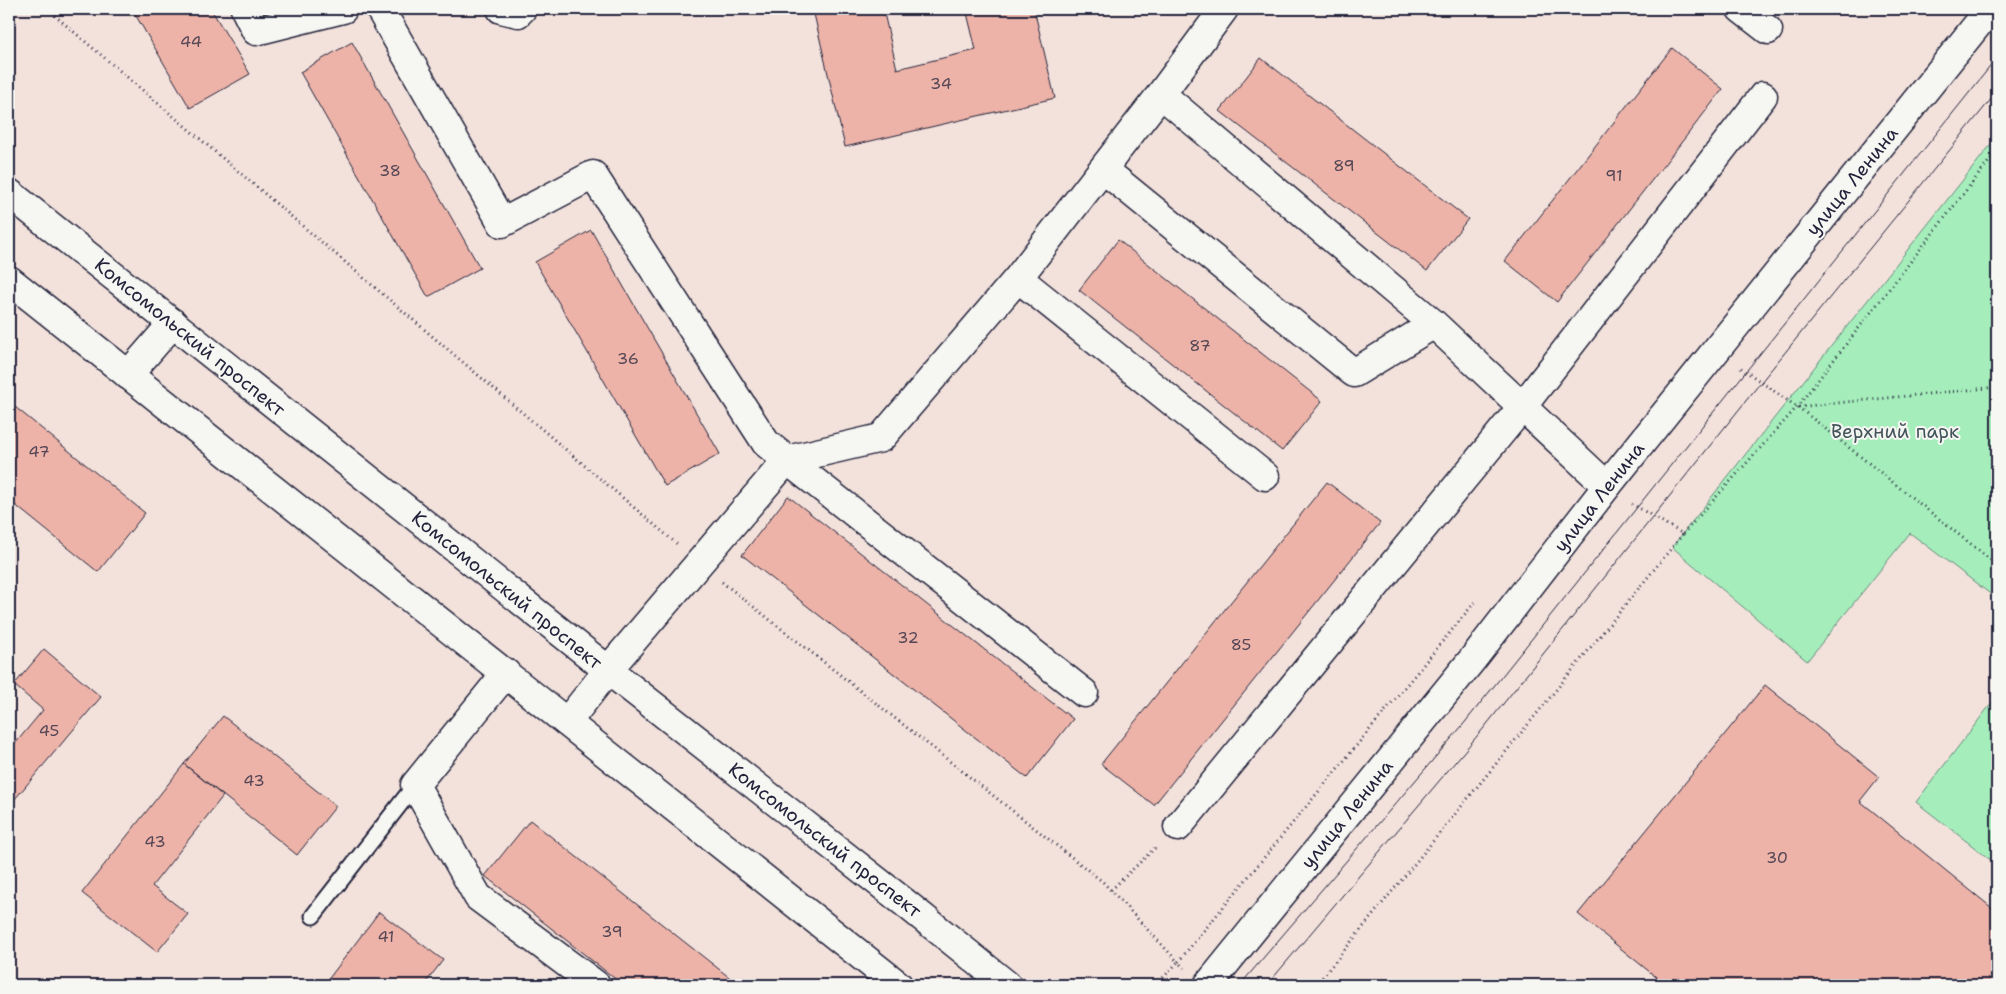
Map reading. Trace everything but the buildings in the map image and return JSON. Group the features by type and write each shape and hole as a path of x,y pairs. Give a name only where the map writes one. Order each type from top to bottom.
{"street":[{"path":"245,9 256,31 343,9"},
{"path":"380,9 502,224 593,175 766,443 1084,693"},
{"path":"501,9 518,13 522,9"},
{"path":"567,722 608,670 787,460 881,438 1018,278 1161,94 1224,9"},
{"path":"1741,9 1768,30"},
{"name":"улица Ленина","path":"1208,985 1472,660 1607,486 1990,9"},
{"path":"1161,94 1434,324 1607,486"},
{"path":"1178,827 1522,407 1763,96"},
{"path":"1103,169 1354,373 1434,324"},
{"name":"Комсомольский проспект","path":"9,193 1007,985"},
{"path":"1018,278 1265,476"},
{"path":"9,280 898,985"},
{"path":"128,375 172,323"},
{"path":"506,673 415,785 478,897 596,985"}],"lane":[{"path":"313,916 415,785"}],"path":[{"path":"47,9 699,563 1095,876 1111,890 1178,962 1479,597"},
{"path":"1316,985 1683,534 1797,407 1997,151"},
{"path":"1715,353 1746,370 1797,407 1997,565"},
{"path":"1797,407 1997,387"},
{"path":"1607,486 1683,534"},
{"path":"1111,890 1178,827"}],"green space":[{"name":"Верхний парк","path":"1997,137 1997,599 1910,533 1807,661 1672,547"},
{"path":"1997,696 1997,865 1916,802"}],"tram line":[{"path":"1240,985 1462,726 1997,58"},
{"path":"1267,985 1483,729 1761,382 1997,92"}]}
